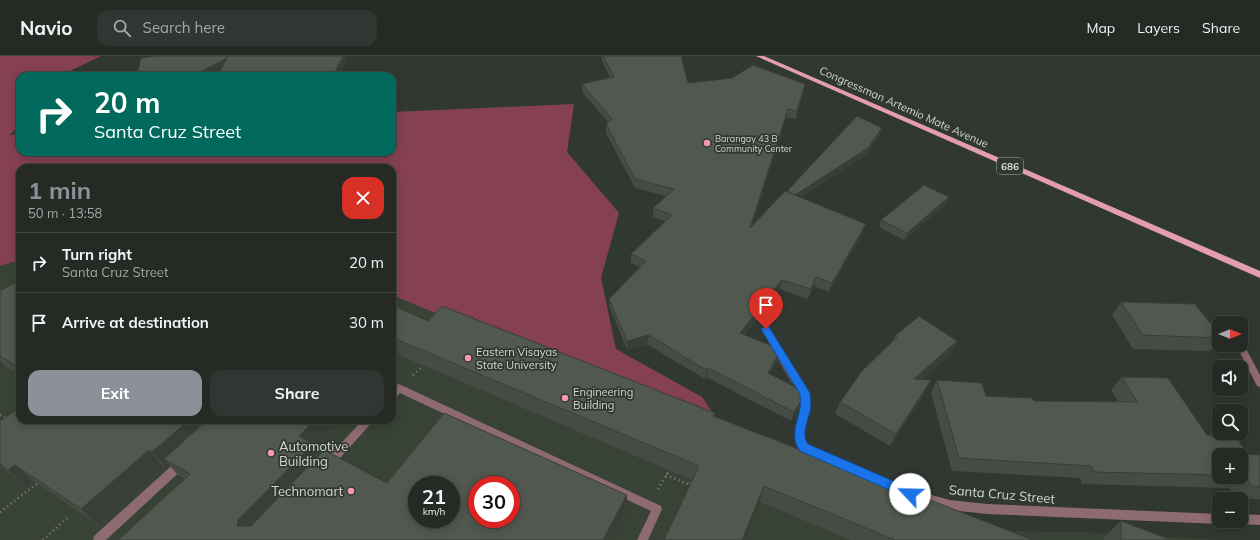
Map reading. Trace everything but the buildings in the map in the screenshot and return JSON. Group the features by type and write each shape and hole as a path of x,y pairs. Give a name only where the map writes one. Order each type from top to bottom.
{"main road":[{"name":"Congressman Artemio Mate Avenue","path":"759,56 1260,275"}],"street":[{"name":"Santa Cruz Street","path":"766,329 805,393 806,405 799,436 800,442 804,447 899,489 950,505 987,509 1212,519"},
{"path":"1244,352 1260,383"},
{"path":"396,387 657,509 642,540"},
{"path":"321,471 365,424"},
{"path":"98,540 189,456"},
{"path":"1248,519 1260,520"}],"path":[{"path":"0,415 5,418 13,418"},
{"path":"666,475 690,485 694,477"},
{"path":"0,512 43,478"},
{"path":"44,540 66,518"}],"shaded area":[{"path":"0,56 101,56 68,72 16,72 16,128 10,135 16,134 16,156 396,156 396,112 574,104 567,152 619,213 601,278 616,349 702,397 727,434 396,297 396,164 16,164 16,261 0,266"},
{"name":"Eastern Visayas State University","path":"16,261 16,424 396,424 396,297 727,434 996,531 1082,532 1219,540 0,540 0,266"}],"place":[{"name":"Barangay 43 B Community Center","path":"707,143"},
{"name":"Eastern Visayas State University","path":"468,358"},
{"name":"Engineering Building","path":"565,398"},
{"name":"Automotive Building","path":"271,453"},
{"name":"Technomart","path":"351,491"}],"route":[{"path":"766,329 805,393 806,405 799,436 800,442 804,447 910,494"}]}
